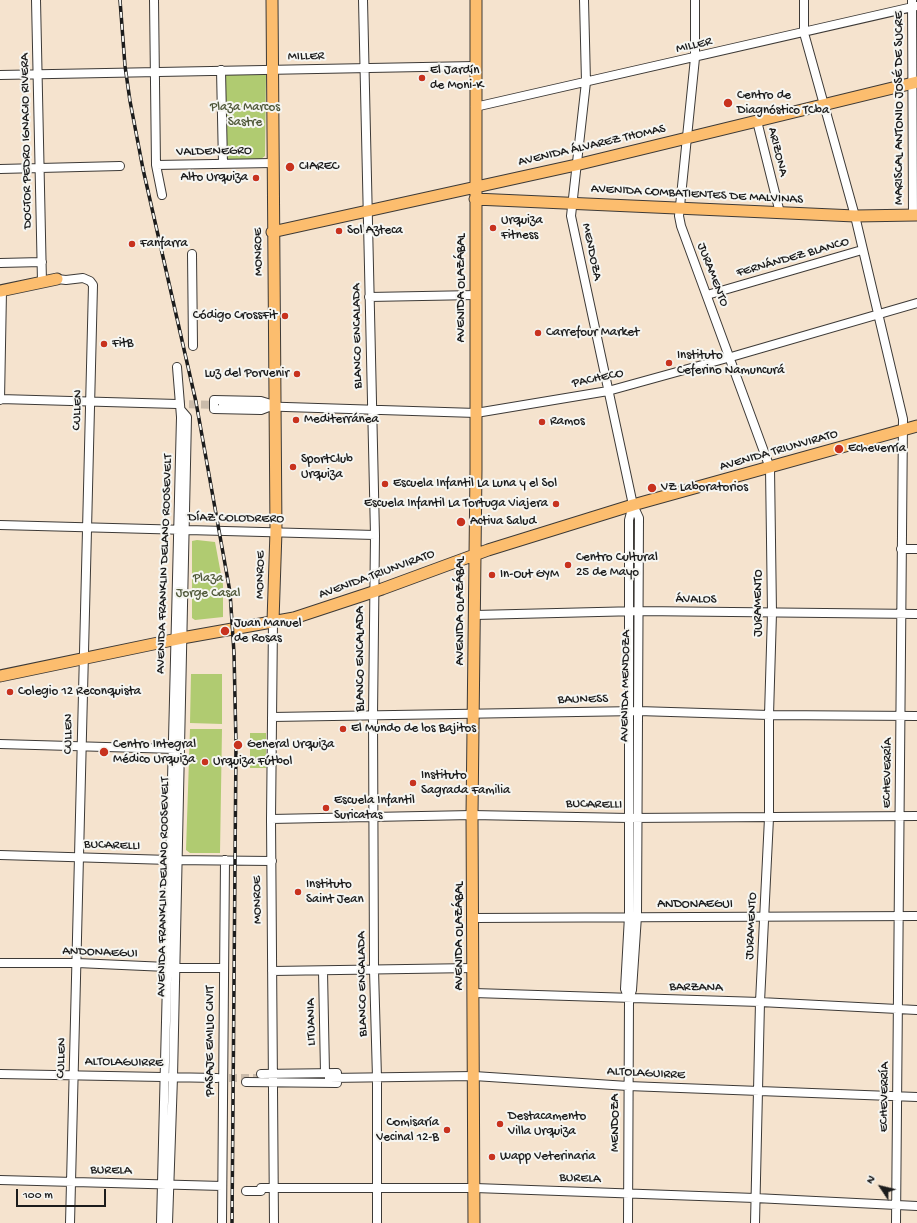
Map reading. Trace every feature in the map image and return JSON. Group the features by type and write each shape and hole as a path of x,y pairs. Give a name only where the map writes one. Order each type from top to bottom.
{"main road":[{"name":"MONROE","path":"272,0 272,232 276,531 274,621"},
{"name":"AVENIDA OLAZÁBAL","path":"474,1223 474,918 472,815 476,413 476,0"},
{"name":"AVENIDA ÁLVAREZ THOMAS","path":"272,232 576,165 915,83"},
{"name":"AVENIDA COMBATIENTES DE MALVINAS","path":"475,199 855,216 915,215"},
{"path":"1,291 57,279"},
{"name":"AVENIDA TRIUNVIRATO","path":"0,676 308,614 374,592 475,554 633,505 917,426"}],"street":[{"name":"DOCTOR PEDRO IGNACIO RIVERA","path":"36,0 42,282"},
{"path":"154,0 156,165 162,195"},
{"name":"BLANCO ENCALADA","path":"363,0 375,534 373,716 377,1223"},
{"name":"MENDOZA","path":"584,0 586,82 571,216 633,505"},
{"name":"JURAMENTO","path":"695,0 695,58 680,208 681,226 731,357 770,468 772,613 769,715 769,818 760,1002 755,1223"},
{"name":"ECHEVERRÍA","path":"804,0 804,33 855,216 903,419 896,1223"},
{"name":"MILLER","path":"475,107 804,33 914,4"},
{"name":"MARISCAL ANTONIO JOSÉ DE SUCRE","path":"914,4 915,215"},
{"name":"MILLER","path":"37,74 475,66"},
{"path":"221,70 223,164"},
{"path":"0,75 37,74"},
{"name":"ARIZONA","path":"757,121 780,213"},
{"name":"VALDENEGRO","path":"156,165 272,162"},
{"path":"0,169 120,166"},
{"name":"FERNÁNDEZ BLANCO","path":"707,295 862,250"},
{"path":"192,254 193,346"},
{"path":"0,263 42,262"},
{"name":"CULLEN","path":"57,279 66,280 83,278 90,281 93,285 70,1223"},
{"path":"1,291 0,400 123,403 134,398 179,404"},
{"path":"369,297 476,296"},
{"name":"PACHECO","path":"223,405 274,405 476,413 608,391 917,303"},
{"name":"AVENIDA FRANKLIN DELANO ROOSEVELT","path":"168,1223 164,1077 171,968 181,529 177,367"},
{"name":"PACHECO","path":"214,400 261,401 274,405 261,410 214,409 214,400"},
{"name":"AVENIDA MENDOZA","path":"629,999 625,989 633,916 634,711 639,611 639,518 633,505"},
{"name":"AVENIDA MENDOZA","path":"633,505 629,520 630,612 634,711"},
{"name":"DÍAZ COLODRERO","path":"0,525 375,534"},
{"path":"901,549 917,549"},
{"name":"ÁVALOS","path":"475,615 639,611 917,614"},
{"name":"MONROE","path":"274,621 271,818 274,1223"},
{"name":"BAUNESS","path":"272,717 634,711 769,715 917,716"},
{"path":"0,744 81,745 175,749"},
{"name":"BUCARELLI","path":"271,818 472,815 769,818 917,816"},
{"name":"BUCARELLI","path":"0,855 272,861"},
{"name":"PASAJE EMILIO CIVIT","path":"222,1223 221,1078 225,860"},
{"name":"ANDONAEGUI","path":"474,918 633,916 917,916"},
{"name":"ANDONAEGUI","path":"0,964 77,963 171,968 224,968"},
{"name":"AVENIDA FRANKLIN DELANO ROOSEVELT","path":"160,1223 166,1184 175,1077 171,968"},
{"path":"272,971 474,968"},
{"name":"LITUANIA","path":"323,971 327,1075"},
{"name":"BARZANA","path":"474,993 760,1002 917,1010"},
{"name":"MENDOZA","path":"628,1223 629,999"},
{"name":"ALTOLAGUIRRE","path":"0,1074 74,1074 175,1077 180,1081 221,1078"},
{"name":"ALTOLAGUIRRE","path":"261,1074 367,1074 375,1078 474,1076 628,1086 917,1097"},
{"name":"ALTOLAGUIRRE","path":"246,1082 368,1083 375,1078"},
{"name":"BURELA","path":"0,1180 222,1186"},
{"name":"BURELA","path":"246,1191 261,1191 261,1188 474,1188 755,1198 917,1206"}],"green space":[{"name":"Plaza Marcos Sastre","path":"263,73 266,75 265,156 261,159 224,160 225,74"},
{"name":"Plaza Jorge Casal","path":"197,540 215,542 223,585 223,617 195,620 192,618 192,541"},
{"name":"Urquiza Fútbol","path":"191,674 222,674 222,724 190,723"},
{"path":"190,729 222,729 220,853 190,853 186,850"},
{"path":"250,733 266,733 266,768 250,768"}],"tunnel":[{"path":"177,404 221,405"},
{"path":"217,1078 329,1078"}],"railway":[{"path":"120,0 125,66 130,101 143,169 196,402 230,592 234,653 236,744 232,1223"}],"place":[{"name":"El Jardín de Moni-K","path":"422,78"},
{"name":"Centro de Diagnóstico TCba","path":"728,103"},
{"name":"CIAREC","path":"290,167"},
{"name":"Alto Urquiza","path":"256,178"},
{"name":"Urquiza Fitness","path":"493,228"},
{"name":"Sol Azteca","path":"339,231"},
{"name":"Fanfarra","path":"132,244"},
{"name":"Código CrossFit","path":"285,316"},
{"name":"Carrefour Market","path":"538,333"},
{"name":"FitB","path":"104,344"},
{"name":"Instituto Ceferino Namuncurá","path":"669,363"},
{"name":"Luz del Porvenir","path":"297,374"},
{"name":"Mediterránea","path":"296,420"},
{"name":"Ramos","path":"542,422"},
{"name":"Echeverría","path":"839,449"},
{"name":"SportClub Urquiza","path":"293,467"},
{"name":"Escuela Infantil La Luna y el Sol","path":"385,484"},
{"name":"VZ Laboratorios","path":"652,488"},
{"name":"Escuela Infantil La Tortuga Viajera","path":"556,504"},
{"name":"Activa Salud","path":"461,522"},
{"name":"Centro Cultural 25 de Mayo","path":"568,565"},
{"name":"In-Out GYM","path":"492,575"},
{"name":"Juan Manuel de Rosas","path":"225,631"},
{"name":"Colegio 12 Reconquista","path":"10,692"},
{"name":"El Mundo de los Bajitos","path":"343,729"},
{"name":"General Urquiza","path":"238,745"},
{"name":"Centro Integral Médico Urquiza","path":"104,752"},
{"name":"Urquiza Fútbol","path":"205,762"},
{"name":"Instituto Sagrada Familia","path":"413,783"},
{"name":"Escuela Infantil Suricatas","path":"326,808"},
{"name":"Instituto Saint Jean","path":"298,892"},
{"name":"Destacamento Villa Urquiza","path":"500,1124"},
{"name":"Comisaría Vecinal 12-B","path":"447,1130"},
{"name":"Wapp Veterinaria","path":"492,1157"}]}
